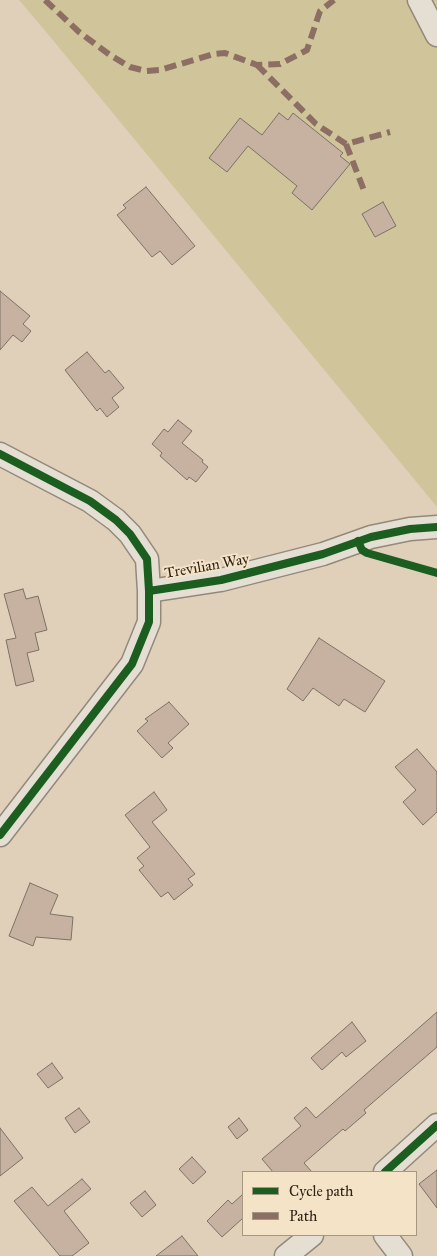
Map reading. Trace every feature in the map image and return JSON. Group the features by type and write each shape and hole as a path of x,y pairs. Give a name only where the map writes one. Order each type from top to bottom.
{"street":[{"path":"419,0 437,36"},
{"path":"0,454 90,502 116,520 130,534 147,560 149,591"},
{"name":"Trevilian Way","path":"0,835 132,664 149,622 149,591 221,580 323,554 371,537 410,529 437,527"},
{"path":"386,1171 437,1125"},
{"path":"286,1256 311,1236"},
{"path":"385,1236 401,1256"}],"shaded area":[{"path":"19,0 437,0 437,507 47,33"}],"building":[{"path":"279,113 288,120 293,113 343,153 340,156 350,164 312,210 292,193 297,186 248,146 227,172 209,158 240,118 262,135"},
{"path":"146,187 195,246 172,265 160,251 152,257 117,215 126,208 123,205"},
{"path":"383,202 396,226 375,237 362,214"},
{"path":"0,291 30,316 23,324 31,331 22,342 13,335 0,350"},
{"path":"87,352 105,373 109,370 124,388 112,398 119,407 107,417 100,408 97,411 65,370"},
{"path":"178,420 192,431 182,443 203,460 202,462 208,467 196,482 189,477 187,480 160,456 162,453 152,444 164,429 168,432"},
{"path":"23,589 26,599 38,596 47,630 35,633 39,650 27,653 34,681 16,686 6,640 16,638 4,594"},
{"path":"319,638 385,681 365,712 344,699 339,706 313,688 303,701 287,689"},
{"path":"169,702 189,724 168,743 173,748 162,758 137,731 148,721 145,719"},
{"path":"417,749 437,772 437,812 423,825 403,802 416,790 395,767"},
{"path":"154,792 167,810 152,822 195,874 188,879 193,885 174,900 168,892 161,897 139,870 144,866 137,858 150,847 125,815"},
{"path":"30,883 58,895 50,914 73,917 71,940 36,937 33,946 9,936"},
{"path":"437,1012 437,1047 364,1110 366,1113 345,1131 343,1129 304,1163 311,1171 272,1171 262,1159 301,1126 294,1118 306,1107 316,1118"},
{"path":"352,1022 366,1041 346,1057 342,1052 322,1070 311,1058"},
{"path":"52,1063 63,1078 48,1088 37,1074"},
{"path":"79,1108 90,1122 75,1133 65,1118"},
{"path":"239,1118 248,1130 237,1139 228,1127"},
{"path":"0,1128 23,1158 0,1176"},
{"path":"192,1157 206,1172 193,1184 179,1169"},
{"path":"437,1170 437,1208 419,1184"},
{"path":"82,1179 91,1189 64,1211 89,1243 72,1256 60,1256 14,1201 32,1187 48,1206"},
{"path":"145,1191 156,1205 142,1217 130,1203"},
{"path":"242,1195 242,1219 222,1237 207,1221 228,1200 232,1204"},
{"path":"182,1236 198,1256 156,1256"}],"marked path":[{"path":"45,0 79,32 110,55 130,67 146,71 160,70 214,54 225,53 257,65 280,64 307,50 320,11 334,0"},
{"path":"257,65 316,124 346,144 390,132"},
{"path":"346,144 365,193"}],"cycle path":[{"path":"0,454 90,501 116,520 130,534 147,559 149,591 149,622 132,664 0,835"},
{"path":"149,591 221,580 323,554 371,537 410,529 437,527"},
{"path":"358,541 362,550 367,553 437,573"},
{"path":"386,1171 437,1125"}]}
